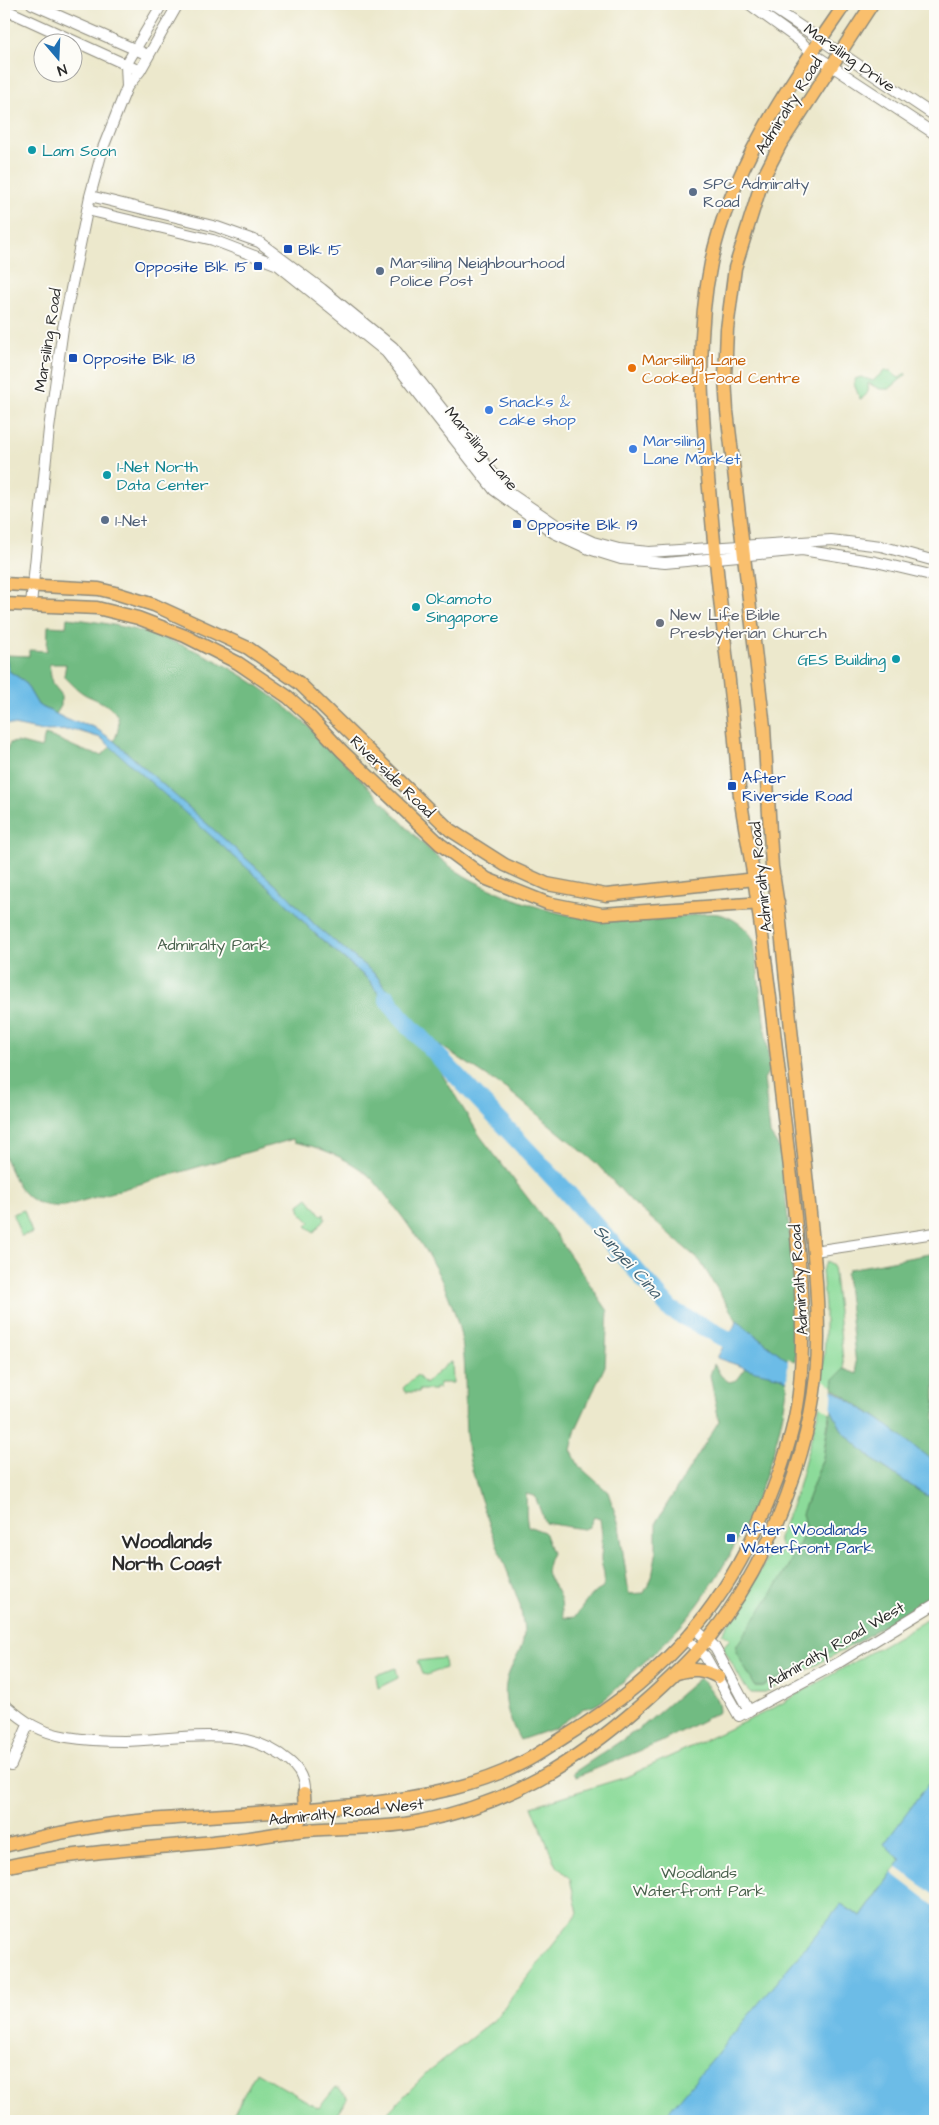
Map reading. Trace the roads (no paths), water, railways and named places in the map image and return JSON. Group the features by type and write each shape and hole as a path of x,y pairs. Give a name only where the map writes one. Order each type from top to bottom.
{"main road":[{"name":"Admiralty Road","path":"695,1629 727,1585 748,1550 764,1516 788,1448 800,1392 803,1308 799,1255 758,904 740,791 715,553 701,383 706,295 717,236 742,170 754,145 820,39 845,4"},
{"name":"Admiralty Road","path":"708,1639 741,1592 772,1531 802,1453 813,1401 818,1341 814,1251 774,878 766,746 725,378 728,321 735,268 763,178 780,145 872,4"},
{"name":"Riverside Road","path":"4,584 100,589 181,616 248,648 299,683 450,830 505,865 547,884 606,895 774,878"},
{"name":"Riverside Road","path":"4,604 97,608 138,618 185,636 238,663 294,703 440,844 487,879 547,904 602,914 778,902"},
{"name":"Admiralty Road West","path":"4,1846 101,1825 148,1820 329,1809 422,1796 467,1785 520,1764 627,1696 655,1672 687,1640 695,1629"},
{"name":"Admiralty Road West","path":"4,1867 92,1851 420,1822 468,1808 514,1792 563,1767 609,1734 677,1673 708,1639"},
{"path":"677,1673 689,1669 698,1669 718,1676"},
{"path":"304,1794 310,1800 329,1809"},
{"path":"292,1832 305,1811 304,1794"},
{"path":"305,1811 324,1829"}],"street":[{"path":"32,4 148,55"},
{"path":"126,64 162,4"},
{"name":"Marsiling Road","path":"31,604 60,346 73,270 90,196 103,148 127,87 140,71 178,4"},
{"name":"Marsiling Drive","path":"749,4 812,52 935,134"},
{"name":"Marsiling Drive","path":"767,4 935,116"},
{"path":"4,9 140,71"},
{"name":"Marsiling Road","path":"126,64 127,87"},
{"name":"Marsiling Lane","path":"90,196 217,227 259,242 322,289 393,347 473,457"},
{"name":"Marsiling Lane","path":"87,210 213,240 278,265 386,352 473,457 508,492 558,526 593,542 619,549 649,552 715,553 806,540 839,540 881,546 935,560"},
{"name":"Marsiling Lane","path":"743,550 802,550 876,562 935,576"},
{"path":"814,1251 935,1233"},
{"name":"Admiralty Road West","path":"687,1640 699,1650 718,1676 739,1716 838,1663 935,1604"},
{"path":"695,1629 714,1646 749,1711"},
{"path":"4,1704 28,1725 52,1734 94,1740 124,1741 219,1735 258,1742 276,1750 291,1763 302,1778 304,1794"},
{"path":"11,1765 28,1725"}],"water":[{"path":"4,647 9,671 24,681 38,705 68,720 94,727 114,741 287,895 316,926 376,975 403,1013 396,1019 369,980 312,931 283,900 101,738 75,730 43,731 4,723"},
{"path":"737,1321 786,1359 880,1420 929,1458 935,1464 935,1497 925,1495 875,1461 843,1432 831,1409 781,1377 755,1371 717,1358"},
{"path":"935,1775 935,2121 661,2121 841,1904 861,1917 901,1860 884,1844"}],"waterway":[{"name":"Sungei Cina","path":"387,998 400,1016 563,1188 671,1310 748,1350"}],"place":[{"name":"Lam Soon","path":"32,150"},
{"name":"SPC Admiralty Road","path":"693,192"},
{"name":"Blk 15","path":"288,249"},
{"name":"Opposite Blk 15","path":"258,266"},
{"name":"Marsiling Neighbourhood Police Post","path":"380,271"},
{"name":"Opposite Blk 18","path":"73,358"},
{"name":"Marsiling Lane Cooked Food Centre","path":"632,368"},
{"name":"Snacks & cake shop","path":"489,410"},
{"name":"Marsiling Lane Market","path":"633,449"},
{"name":"1-Net North Data Center","path":"107,475"},
{"name":"1-Net","path":"105,520"},
{"name":"Opposite Blk 19","path":"517,524"},
{"name":"Okamoto Singapore","path":"416,607"},
{"name":"New Life Bible Presbyterian Church","path":"660,623"},
{"name":"GES Building","path":"896,659"},
{"name":"After Riverside Road","path":"732,786"},
{"name":"After Woodlands Waterfront Park","path":"731,1538"}],"district":[{"name":"Woodlands North Coast","path":"167,1552"}],"park label":[{"name":"Admiralty Park","path":"213,944"},
{"name":"Woodlands Waterfront Park","path":"699,1881"}]}
